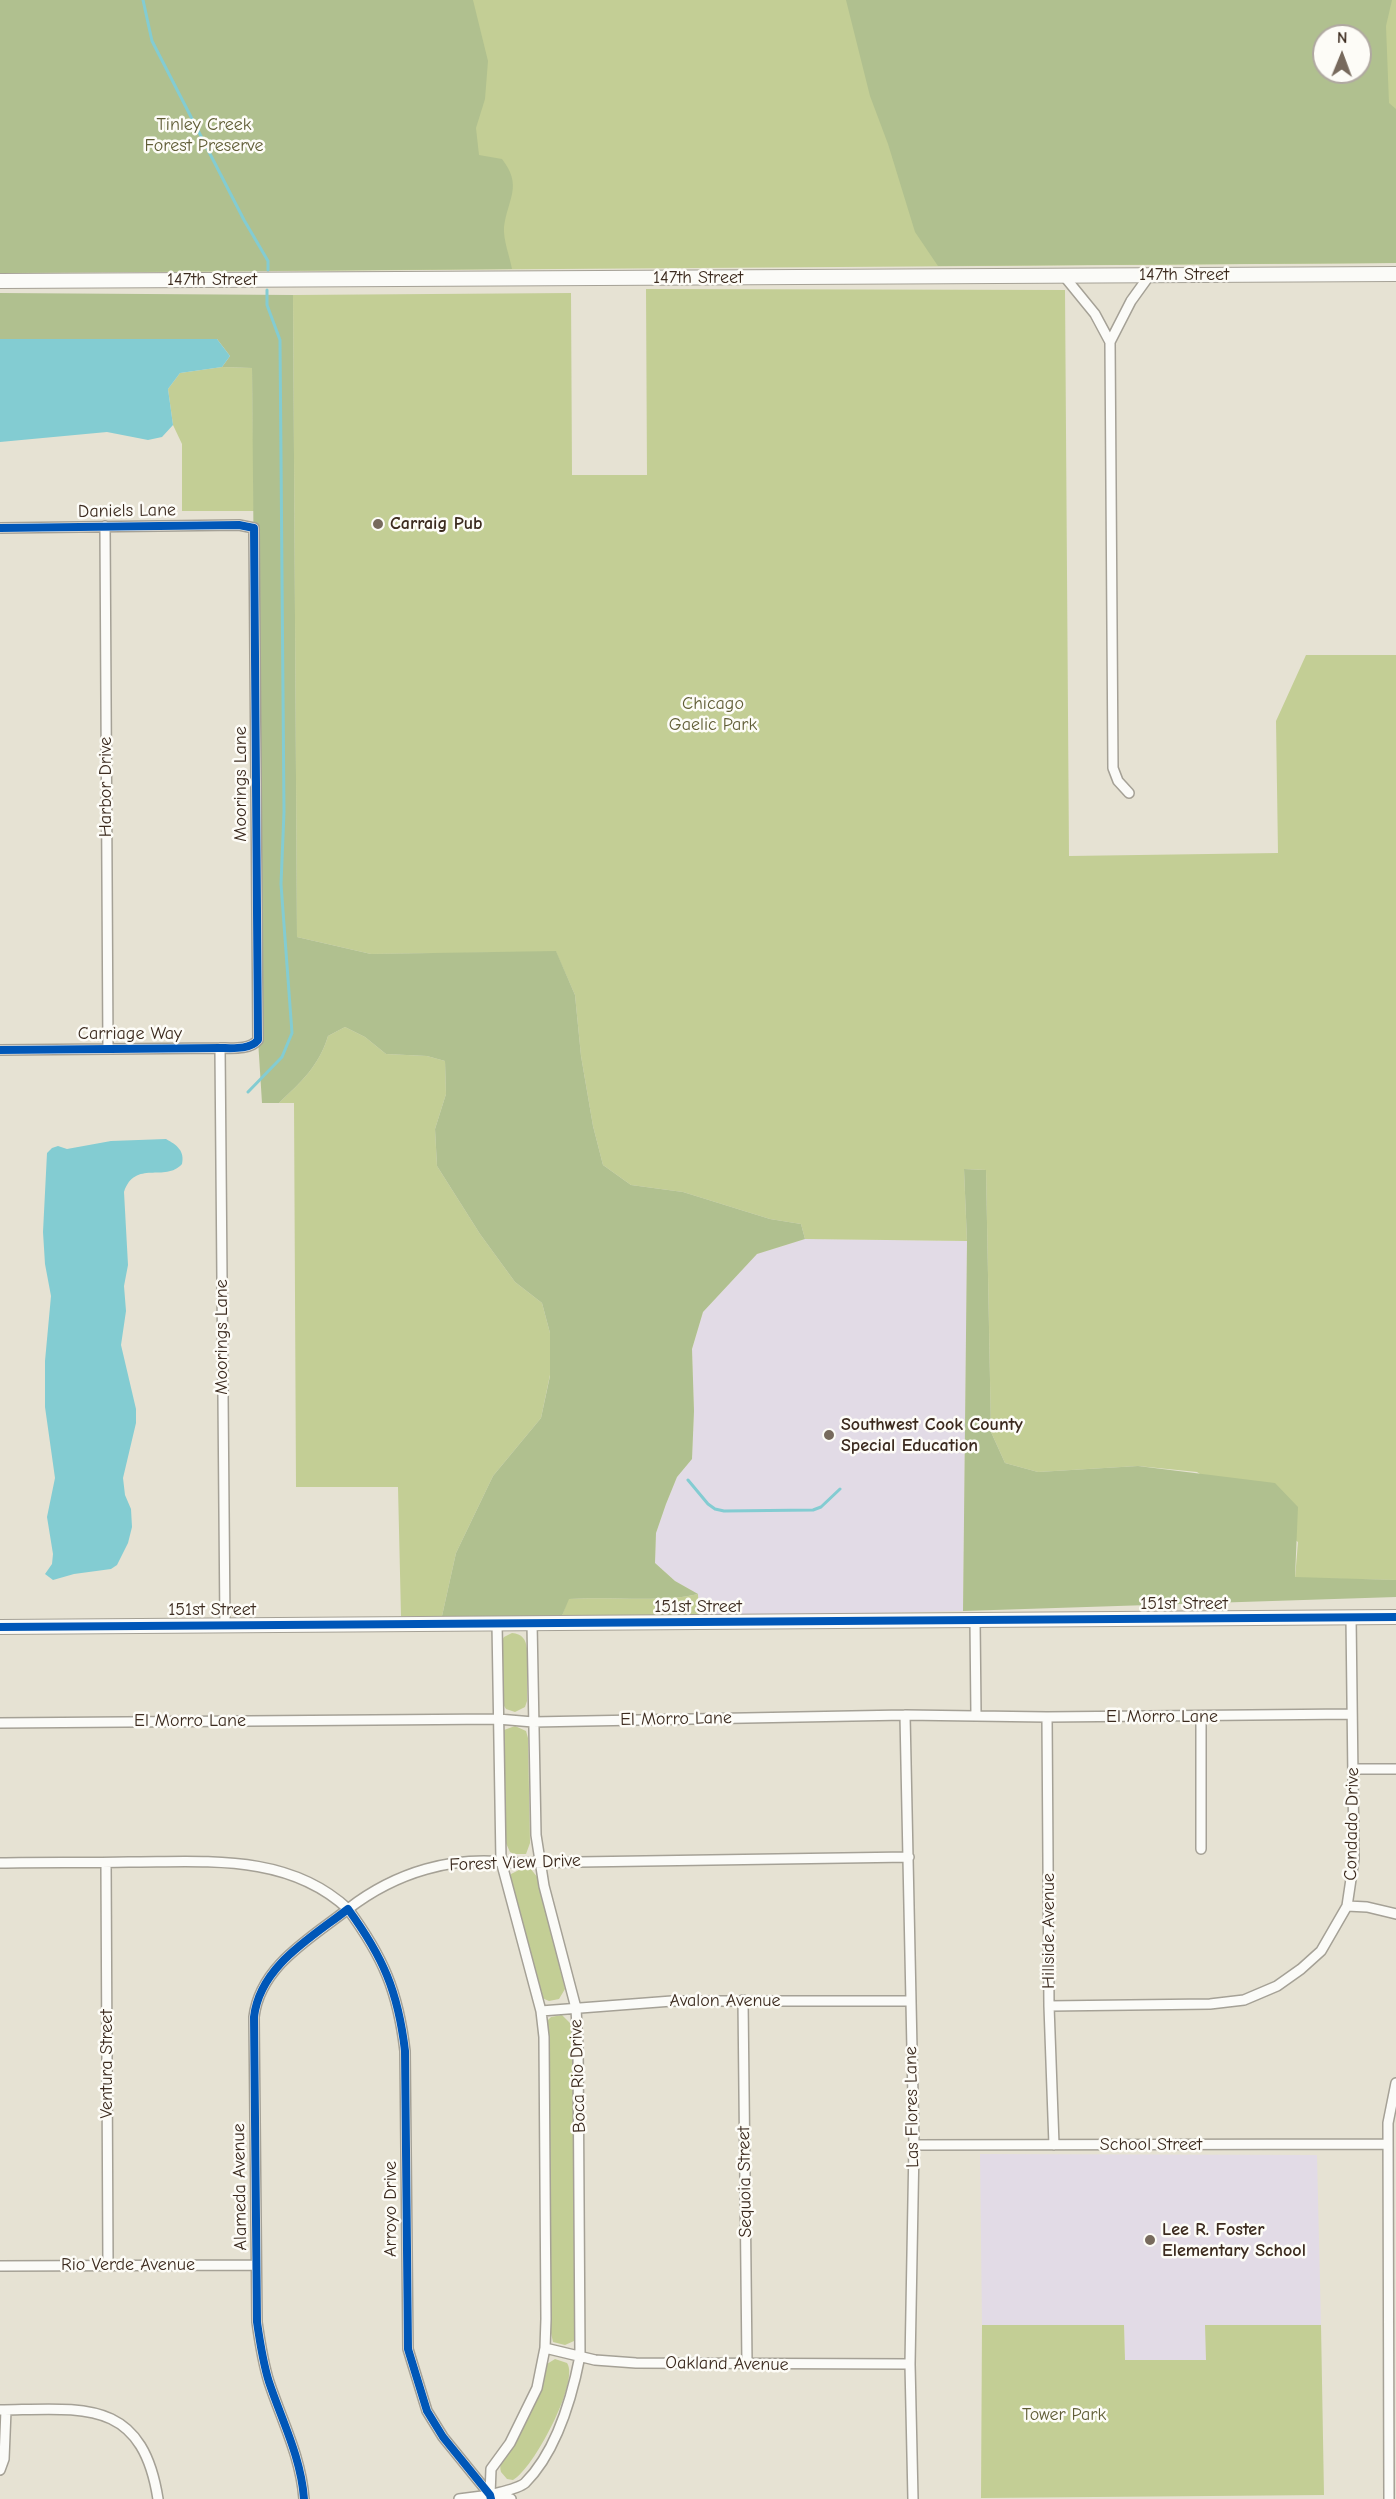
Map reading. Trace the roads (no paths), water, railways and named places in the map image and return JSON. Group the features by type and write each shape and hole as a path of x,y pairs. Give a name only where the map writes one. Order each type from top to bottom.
{"street":[{"name":"147th Street","path":"0,281 1396,274"},
{"path":"1064,276 1095,314 1110,342"},
{"path":"1129,793 1118,781 1113,768 1110,342 1131,301 1149,276"},
{"name":"Daniels Lane","path":"0,528 240,525 254,528"},
{"name":"Harbor Drive","path":"105,526 108,1049"},
{"name":"Moorings Lane","path":"254,528 258,1040"},
{"name":"Carriage Way","path":"0,1050 246,1047 255,1044 258,1040"},
{"name":"Moorings Lane","path":"220,1048 225,1625"},
{"name":"Condado Drive","path":"1049,2006 1210,2004 1244,2000 1277,1986 1321,1951 1347,1906 1354,1859 1351,1617"},
{"name":"151st Street","path":"0,1627 1396,1617"},
{"path":"975,1620 976,1715"},
{"name":"Boca Rio Drive","path":"490,2498 491,2469 510,2443 537,2388 545,2348 544,2049 541,2011 501,1861 497,1623"},
{"name":"Boca Rio Drive","path":"459,2499 490,2498 524,2484 544,2456 561,2425 574,2386 580,2356 576,2008 540,1861 536,1835 532,1623"},
{"name":"El Morro Lane","path":"0,1723 498,1719 533,1722 905,1715 1047,1717 1352,1714"},
{"name":"Las Flores Lane","path":"905,1715 914,2145 910,2364 913,2499"},
{"path":"1201,1716 1201,1849"},
{"name":"Hillside Avenue","path":"1047,1717 1049,2006 1054,2145"},
{"path":"1354,1769 1396,1769"},
{"name":"Forest View Drive","path":"348,1909 370,1892 431,1867 463,1860 513,1863 909,1857"},
{"path":"0,1863 215,1862 260,1865 294,1875 332,1894 348,1909"},
{"name":"Ventura Street","path":"106,1863 108,2265"},
{"path":"1347,1906 1367,1907 1396,1914"},
{"name":"Alameda Avenue","path":"304,2499 299,2466 270,2384 257,2322 253,2032 255,2008 265,1982 274,1970 348,1909"},
{"name":"Arroyo Drive","path":"348,1909 372,1942 384,1964 402,2019 405,2051 408,2349 427,2411 443,2437 490,2498"},
{"name":"Sequoia Street","path":"743,2000 747,2364"},
{"name":"Avalon Avenue","path":"541,2011 672,2001 910,2001"},
{"path":"1389,2499 1392,2219 1388,2123 1396,2083"},
{"name":"School Street","path":"914,2145 1388,2144"},
{"name":"Rio Verde Avenue","path":"0,2266 255,2265"},
{"name":"Oakland Avenue","path":"545,2348 580,2356 636,2363 910,2364"},
{"path":"0,2470 4,2459 3,2410 76,2409 103,2414 134,2436 146,2457 158,2499"},
{"path":"490,2498 511,2499"}],"water":[{"path":"0,339 217,339 230,356 222,367 180,373 168,389 173,425 162,437 148,440 107,432 0,442"},
{"path":"166,1139 179,1149 183,1159 182,1164 167,1172 135,1176 124,1192 128,1265 124,1286 126,1311 121,1345 136,1409 136,1423 123,1478 125,1495 131,1509 132,1527 128,1543 117,1565 111,1569 74,1574 53,1580 45,1574 52,1564 53,1554 47,1517 55,1478 45,1407 45,1361 51,1296 45,1264 43,1232 47,1153 58,1146 67,1149 111,1141"}],"waterway":[{"path":"143,0 152,41 244,220 268,261 268,270"},
{"path":"248,1092 282,1057 292,1033 281,884 284,812 280,340 267,305 267,290"},
{"path":"688,1480 708,1504 724,1511 813,1510 821,1507 840,1489"}],"place":[{"name":"Carraig Pub","path":"378,524"},
{"name":"Southwest Cook County Special Education","path":"829,1435"},
{"name":"Lee R. Foster Elementary School","path":"1150,2240"}],"park label":[{"name":"Tinley Creek Forest Preserve","path":"204,135"},
{"name":"Chicago Gaelic Park","path":"713,714"},
{"name":"Tower Park","path":"1064,2415"}]}
